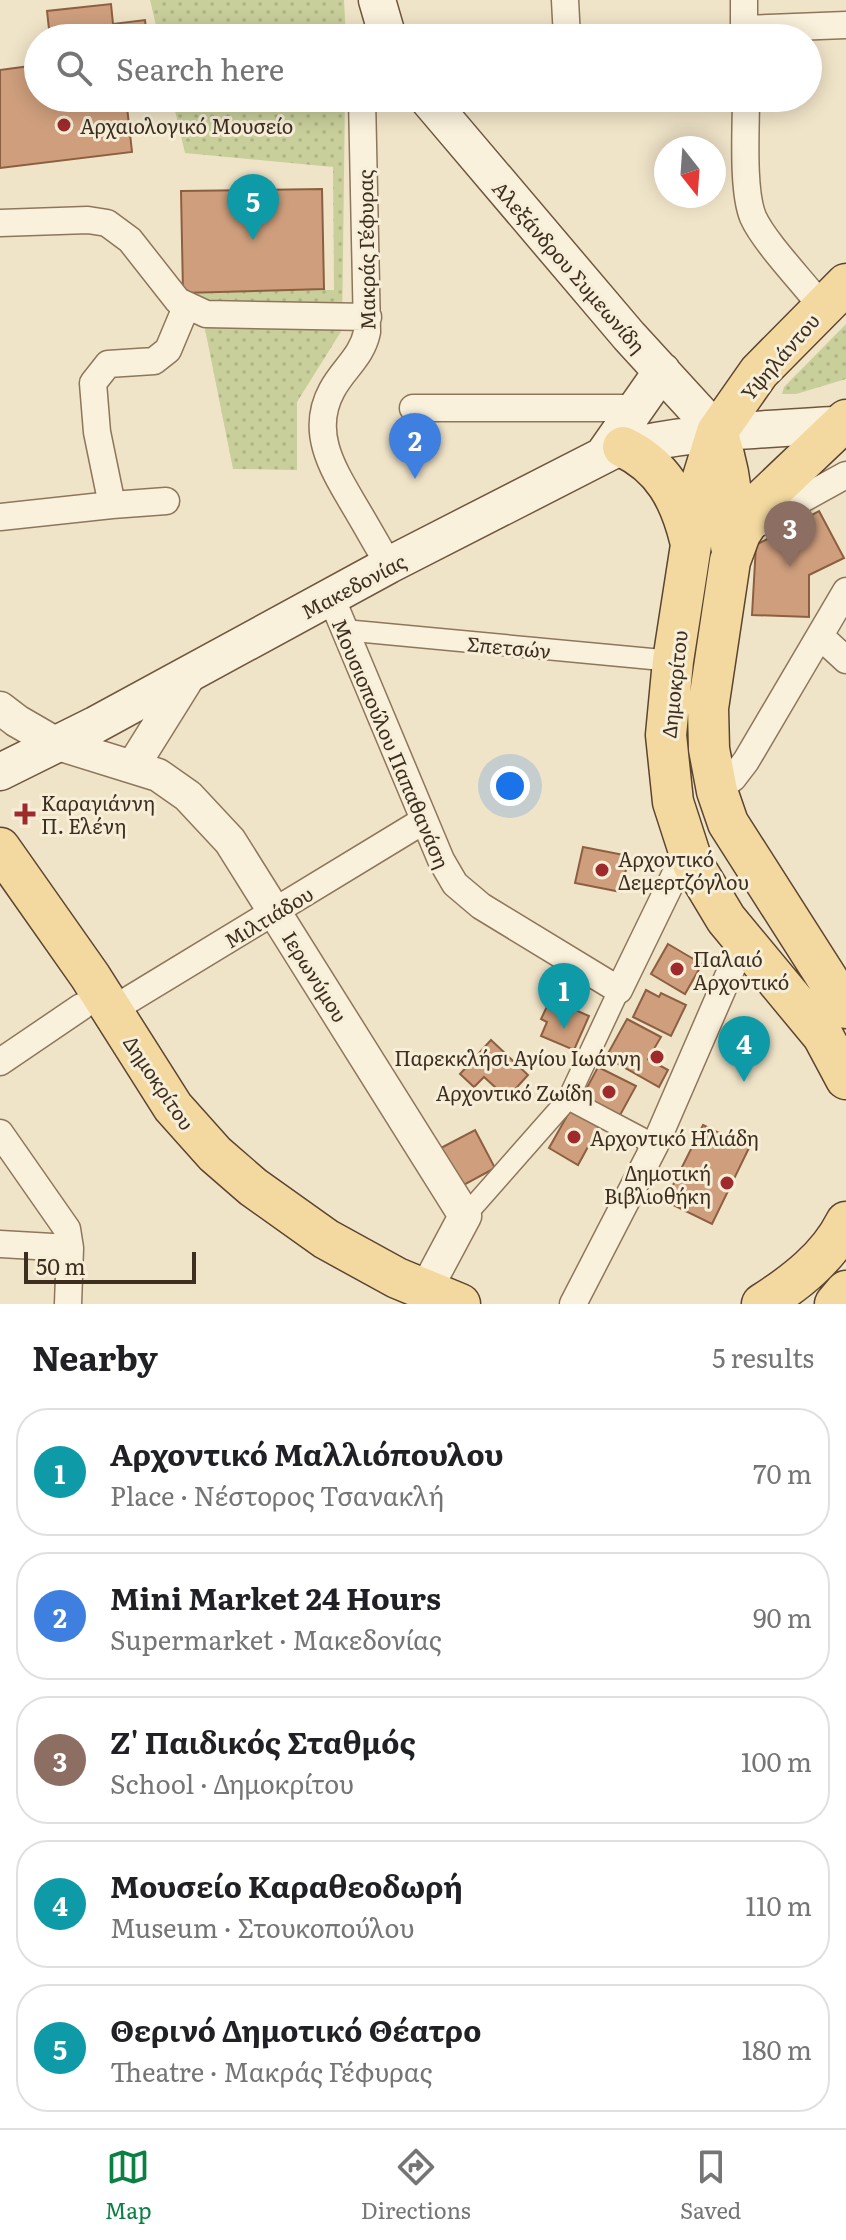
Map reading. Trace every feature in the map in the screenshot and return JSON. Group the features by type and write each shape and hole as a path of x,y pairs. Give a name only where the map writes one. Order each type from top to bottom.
{"main road":[{"name":"Αλεξάνδρου Συμεωνίδη","path":"439,112 717,432"},
{"name":"Υψηλάντου","path":"717,432 759,372 834,295"},
{"path":"662,371 636,408 614,451 650,463 671,488 685,521 691,547"},
{"name":"Μακεδονίας","path":"0,772 389,565 614,451 664,437 845,423"},
{"name":"Δημοκρίτου","path":"845,423 762,500 735,547 708,708 709,749 717,791 728,823 846,1008"},
{"path":"717,432 728,469 734,506 735,547"},
{"name":"Δημοκρίτου","path":"717,432 700,487 666,716 673,802 687,850 712,898 743,942 813,1023 846,1079"},
{"name":"Δημοκρίτου","path":"0,848 25,881 97,1008 145,1104 206,1177 281,1238 332,1271 424,1301"},
{"name":"Δημοκρίτου","path":"0,885 97,1008"},
{"path":"762,1304 817,1262 846,1222"},
{"path":"835,1304 846,1291"}],"street":[{"path":"565,0 566,24"},
{"path":"744,0 744,24"},
{"path":"822,27 846,25"},
{"name":"Μακράς Γέφυρας","path":"362,112 368,317 364,347 332,389 323,413 322,428 329,461 389,565"},
{"path":"746,112 748,192 752,215 760,229 834,295"},
{"path":"0,223 88,220 107,223 123,233 186,307 215,315 368,317"},
{"path":"112,505 97,432 93,383 108,364 154,361 168,350 186,307"},
{"path":"413,408 636,408"},
{"path":"735,547 846,475"},
{"path":"0,517 166,501"},
{"path":"717,791 733,778 746,761 846,591"},
{"name":"Μουσιοπούλου Παπαθανάση","path":"331,597 423,821 450,877 481,906 619,990"},
{"name":"Σπετσών","path":"344,630 673,661"},
{"path":"821,637 846,660"},
{"path":"133,766 191,673"},
{"name":"Ιερωνύμου","path":"0,708 55,743 158,775 188,796 230,841 465,1216"},
{"name":"Μιλτιάδου","path":"0,1062 275,911 423,821"},
{"path":"424,1301 465,1216 568,1099 687,850"},
{"path":"573,1304 655,1145 743,942"},
{"path":"568,1099 655,1145"},
{"path":"0,1133 67,1229 70,1248 68,1304"},
{"path":"0,1244 70,1248"}],"green space":[{"path":"150,0 344,0 345,24 156,24"},
{"path":"175,112 345,112 342,330 297,402 297,470 233,469 197,289 334,290 333,167 185,153"},
{"path":"846,324 846,379 796,394 782,394 784,387"}],"building":[{"path":"111,4 113,24 48,24 47,11"},
{"path":"145,20 145,24 113,24"},
{"name":"Αρχαιολογικό Μουσείο","path":"24,67 24,112 128,112 132,152 0,168 0,70"},
{"path":"322,189 324,289 183,293 181,191"},
{"path":"819,511 844,558 809,575 809,617 752,615 756,545"},
{"name":"Αρχοντικό Δεμερτζόγλου","path":"583,847 629,856 621,892 575,883"},
{"name":"Παλαιό Αρχοντικό","path":"668,944 702,964 685,994 651,974"},
{"path":"646,990 659,997 661,993 686,1005 671,1036 633,1017"},
{"path":"552,996 589,1016 574,1050 541,1036 547,1022 541,1019"},
{"path":"627,1019 661,1037 648,1059 668,1070 659,1087 606,1057"},
{"path":"491,1040 528,1075 507,1098 484,1077 474,1087 460,1074"},
{"name":"Αρχοντικό Ζωίδη","path":"598,1067 636,1086 619,1117 582,1097"},
{"name":"Αρχοντικό Ηλιάδη","path":"571,1109 600,1125 578,1165 549,1148"},
{"path":"703,1125 749,1148 712,1224 665,1201"},
{"path":"475,1130 495,1168 460,1187 439,1149"}],"place":[{"name":"Αρχαιολογικό Μουσείο","path":"64,125"},
{"name":"Θερινό Δημοτικό Θέατρο","path":"253,240"},
{"name":"Mini Market 24 Hours","path":"415,479"},
{"name":"Ζ' Παιδικός Σταθμός","path":"790,567"},
{"name":"Καραγιάννη Π. Ελένη","path":"25,814"},
{"name":"Αρχοντικό Δεμερτζόγλου","path":"602,870"},
{"name":"Παλαιό Αρχοντικό","path":"677,969"},
{"name":"Αρχοντικό Μαλλιόπουλου","path":"564,1029"},
{"name":"Παρεκκλήσι Αγίου Ιωάννη","path":"657,1057"},
{"name":"Μουσείο Καραθεοδωρή","path":"744,1082"},
{"name":"Αρχοντικό Ζωίδη","path":"609,1092"},
{"name":"Αρχοντικό Ηλιάδη","path":"574,1137"},
{"name":"Δημοτική Βιβλιοθήκη","path":"727,1183"}]}
